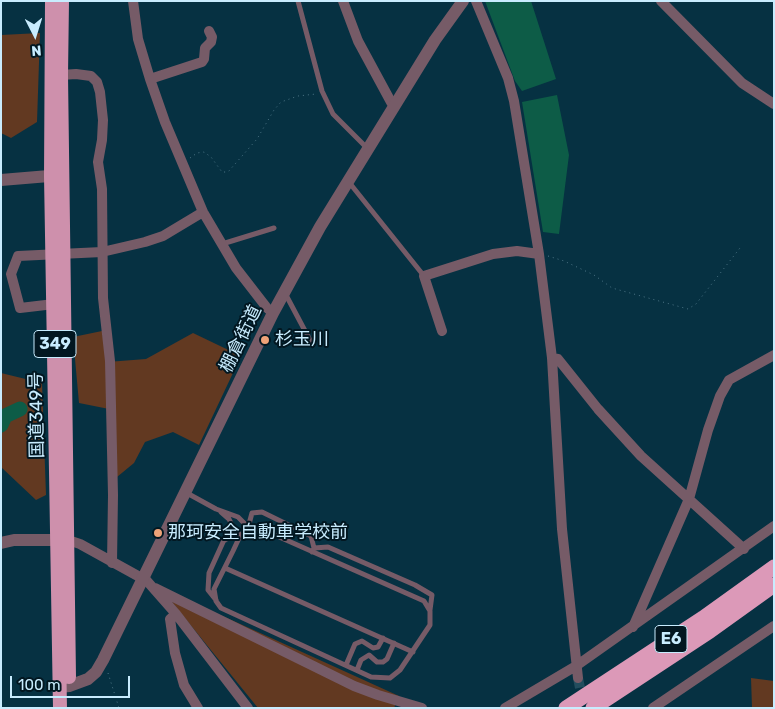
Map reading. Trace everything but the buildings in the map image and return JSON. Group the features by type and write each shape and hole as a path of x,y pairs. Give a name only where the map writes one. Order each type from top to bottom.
{"highway":[{"name":"国道349号","path":"52,1 65,686 70,708"},
{"name":"国道349号","path":"56,175 61,75 62,1"},
{"name":"国道349号","path":"58,254 54,304 63,540"},
{"name":"E6","path":"566,708 703,618 774,567"},
{"name":"E6","path":"593,708 710,631 774,585"},
{"name":"国道349号","path":"60,708 65,686"}],"street":[{"path":"133,1 138,39 150,79 165,122 203,212 236,268 273,313"},
{"path":"343,1 358,41 390,102 395,104"},
{"name":"棚倉街道","path":"65,686 88,679 96,672 104,660 142,578 284,292 367,149 435,40 463,1"},
{"path":"476,1 510,86 539,254 552,358 562,529 578,678"},
{"path":"661,1 742,83 774,104"},
{"path":"150,79 202,62 205,48 211,42 212,37 208,31"},
{"path":"61,75 91,76 97,82 103,120 98,162 102,189 103,298 110,361 113,495 112,563"},
{"path":"1,180 56,175"},
{"path":"54,304 20,308 11,274 18,256 102,252 145,242 163,236 203,212"},
{"path":"442,331 424,276 493,254 517,251 539,254"},
{"path":"632,628 689,498 708,430 720,396 729,380 774,354"},
{"path":"552,358 558,359 598,409 641,456 744,548"},
{"path":"505,708 576,666 774,526"},
{"path":"1,543 14,540 63,540 80,544 142,578 155,588 354,686 422,708"},
{"path":"155,588 248,708"},
{"path":"176,614 170,619 175,653 184,685 198,708"},
{"path":"653,708 774,626"}],"lane":[{"path":"298,1 322,91 333,114 367,149"},
{"path":"348,181 424,276"},
{"path":"222,244 274,228"},
{"path":"284,292 312,344"},
{"path":"185,492 238,517 251,530"},
{"path":"216,508 229,519 232,525 209,573 208,590 221,608 372,677 390,678 400,670 430,624 432,595 415,584 328,547 313,550"},
{"path":"251,530 249,524 252,513 262,512 311,536 313,550"},
{"path":"224,540 259,528 313,550 424,601 430,611"},
{"path":"216,601 214,590 240,536 244,533"},
{"path":"225,568 412,652"},
{"path":"346,666 356,644 362,641 373,648 378,646 383,638"},
{"path":"357,670 361,660 369,655 377,662 383,662 387,659 394,643"}],"path":[{"path":"182,162 197,153 204,152 211,157 222,172 228,172 257,139 274,110 281,102 314,93 326,99"},
{"path":"539,254 564,261 594,275 612,288 688,309 696,304 740,248"},
{"path":"104,660 119,708"}],"shaded area":[{"path":"485,1 531,1 556,79 522,91 515,81"},
{"path":"40,33 37,122 11,138 1,133 1,35"},
{"path":"557,95 569,155 559,234 543,232 522,102"},
{"path":"102,331 107,362 146,359 193,333 241,356 199,445 173,432 145,442 134,463 117,477 114,410 79,403 73,337"},
{"path":"1,373 42,383 46,495 36,500 1,467"},
{"path":"172,593 399,696 394,708 258,708 171,601"},
{"path":"751,678 774,681 774,708 752,708"}],"waterway":[{"path":"1,425 5,416 20,409"}],"tunnel":[{"path":"578,678 584,708"}],"place":[{"name":"杉玉川","path":"265,340"},
{"name":"那珂安全自動車学校前","path":"158,533"}]}
